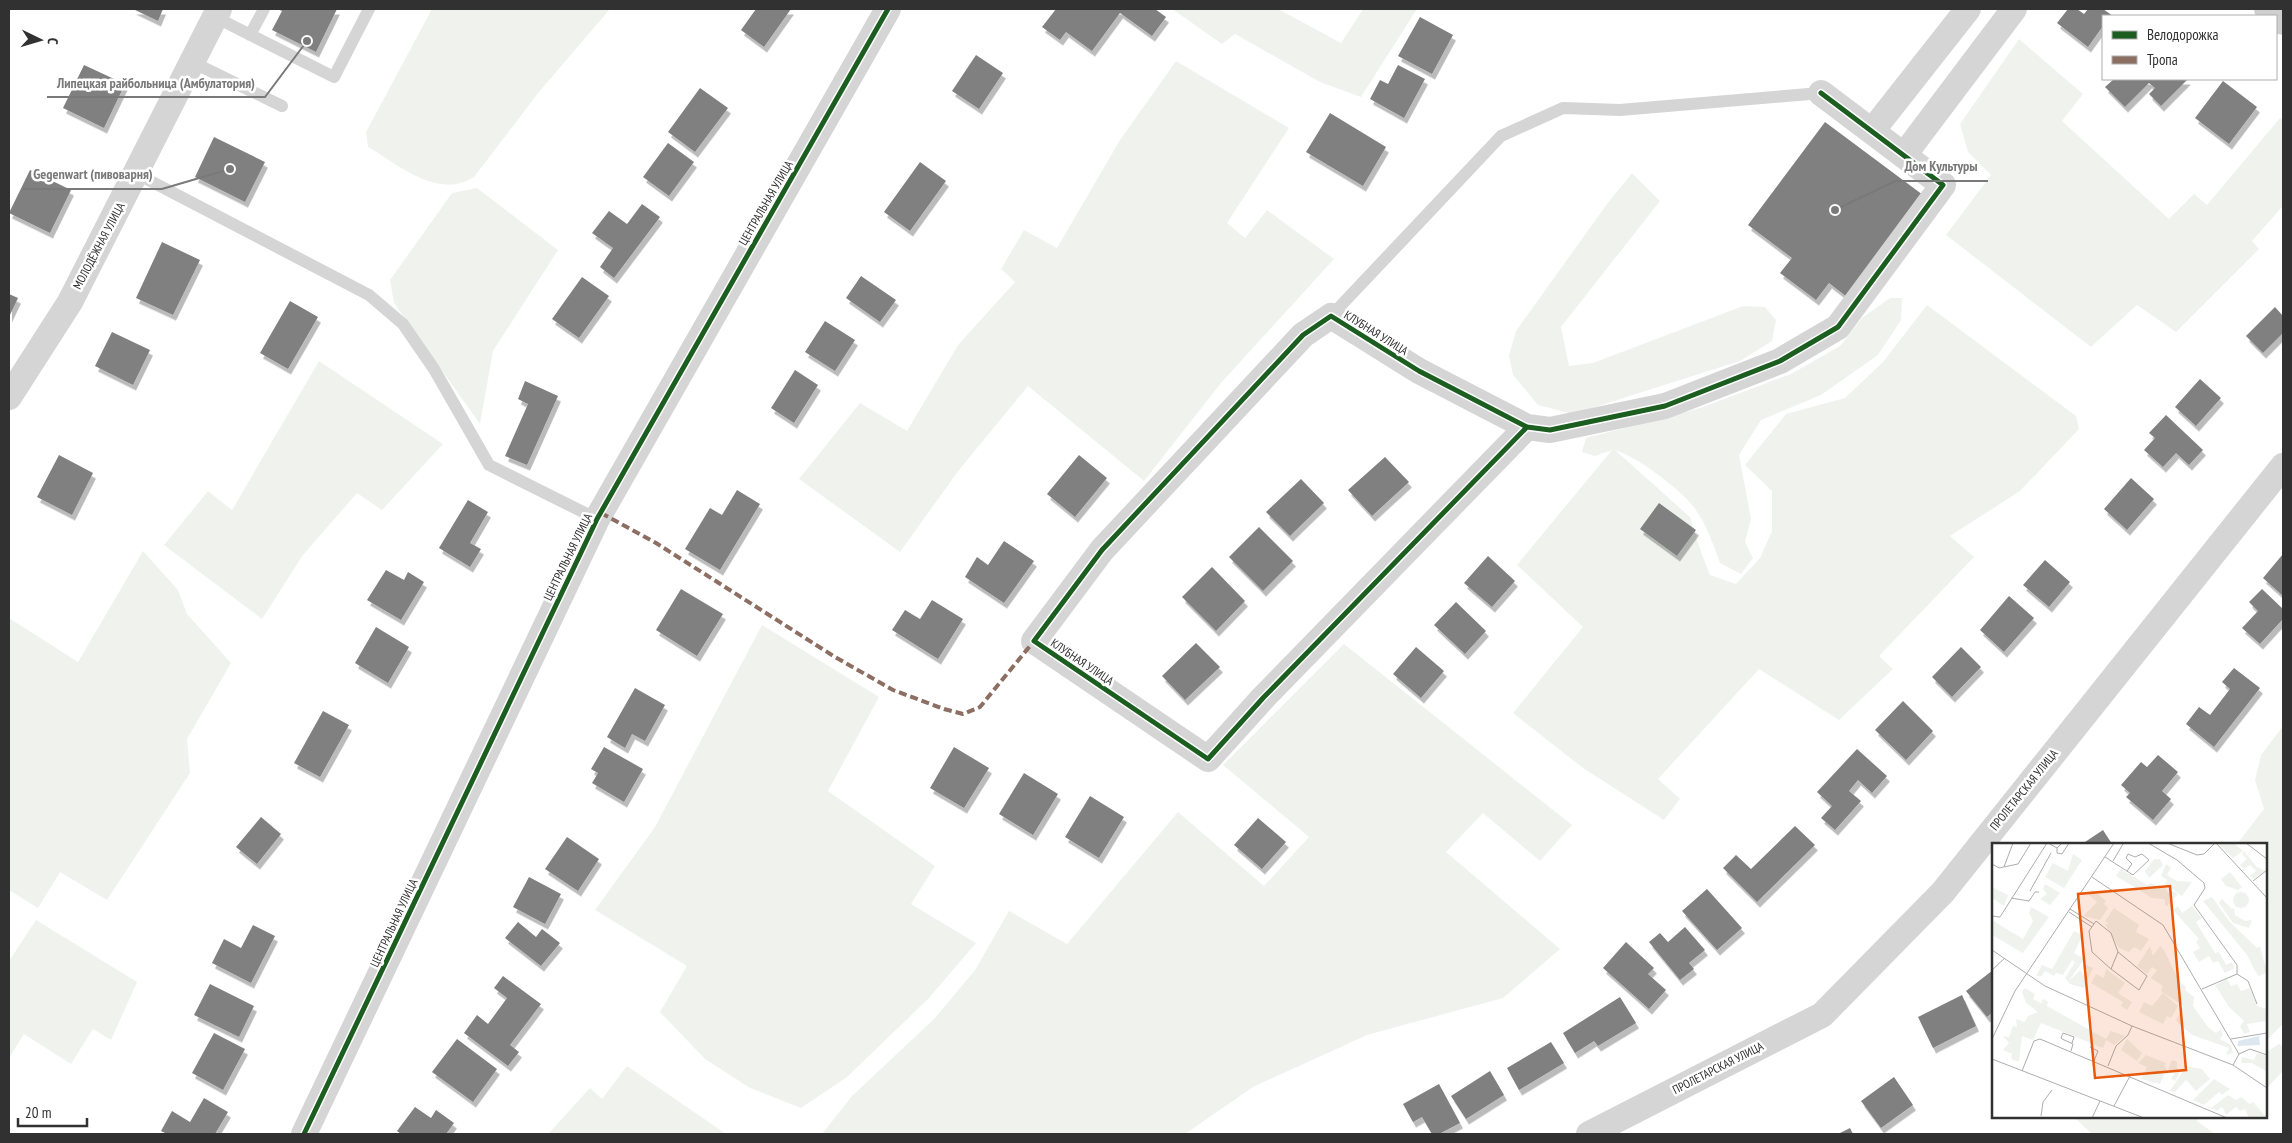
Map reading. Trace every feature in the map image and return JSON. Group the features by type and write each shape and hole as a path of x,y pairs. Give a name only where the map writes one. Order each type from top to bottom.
{"street":[{"name":"ЦЕНТРАЛЬНАЯ УЛИЦА","path":"304,1134 598,519 888,9"},
{"path":"1872,131 1968,9"},
{"path":"1904,155 2014,9"},
{"name":"МОЛОДЁЖНАЯ УЛИЦА","path":"9,397 70,302 137,174 217,13"},
{"path":"1527,428 1550,430 1665,406 1780,361 1838,327 1943,185 1821,94"},
{"name":"КЛУБНАЯ УЛИЦА","path":"1331,316 1420,371 1527,428 1263,698 1208,759 1034,641 1102,550 1302,335 1331,316"},
{"name":"ПРОЛЕТАРСКАЯ УЛИЦА","path":"1589,1134 1822,1015 1943,892 2283,466"}],"lane":[{"path":"250,35 264,9"},
{"path":"217,13 250,35 334,77 369,9"},
{"path":"192,62 282,106"},
{"path":"1331,316 1501,136 1563,108 1620,110 1821,94"},
{"path":"137,174 369,295 403,324 434,369 489,465 598,519"}],"shaded area":[{"path":"432,9 610,9 539,92 474,177 460,183 447,185 419,177 368,147 366,132"},
{"path":"1172,9 1278,9 1341,43 1363,9 1417,9 1361,97 1320,82 1235,34 1222,44"},
{"path":"2019,39 2083,94 2062,121 2169,219 2194,194 2207,205 2280,118 2283,120 2283,206 2252,241 2259,249 2176,332 2137,305 2091,347 1946,235 1991,175 1968,152 1960,124"},
{"path":"1176,61 1289,128 1227,223 1245,238 1267,210 1334,259 1221,383 1144,481 1028,386 959,470 900,552 799,479 860,403 907,431 958,345 1015,282 1001,269 1024,230 1057,248 1120,140"},
{"path":"1632,173 1660,201 1561,327 1569,366 1593,363 1743,306 1765,307 1776,320 1772,341 1740,361 1573,414 1538,405 1513,375 1509,355 1516,331 1607,204"},
{"path":"477,188 558,250 493,351 480,424 394,303 390,280 452,193"},
{"path":"1890,298 1902,298 1901,320 1878,355 1821,395 1761,420 1739,455 1751,519 1745,542 1753,558 1741,574 1720,563 1705,526 1687,499 1668,482 1645,466 1624,453 1615,450 1690,517 1710,575 1736,584 1760,558 1772,531 1772,491 1745,465 1786,414 1845,398 1883,362 1927,305 2076,416 2079,429 2020,491 1950,536 1974,557 1879,656 1893,669 1839,720 1759,669 1658,779 1680,799 1664,820 1583,768 1513,713 1583,627 1517,565 1612,450 1595,456 1582,452 1586,438 1700,408 1791,374 1840,346 1862,318"},
{"path":"319,361 443,444 382,510 357,493 303,555 262,619 164,545 208,491 232,510"},
{"path":"143,551 178,590 187,614 231,663 187,739 190,773 107,900 60,872 38,908 9,890 9,618 78,662"},
{"path":"762,625 879,697 828,791 935,866 911,904 976,943 928,999 847,1077 801,1108 750,1088 705,1059 660,1012 687,966 595,910 655,827"},
{"path":"1344,644 1572,825 1540,861 1483,813 1446,852 1560,949 1503,998 1367,1035 1253,1087 1185,1134 822,1134 852,1096 935,1018 975,970 1009,911 1067,944 1178,812 1264,886 1309,837 1223,765"},
{"path":"2283,726 2283,1024 2267,1040 2267,843 2238,843 2264,809 2255,780 2261,755"},
{"path":"36,920 137,982 111,1040 93,1029 71,1064 24,1034 9,1058 9,961"},
{"path":"2279,1044 2283,1046 2283,1071 2267,1088 2267,1051"},
{"path":"627,1066 726,1134 548,1134 590,1088 602,1099"},
{"path":"2075,1118 2198,1118 2197,1121 2215,1134 2092,1134"}],"building":[{"path":"133,9 163,9 158,21"},
{"path":"278,9 337,9 316,52 272,30 282,11"},
{"path":"756,9 791,9 764,47 741,30"},
{"path":"1056,9 1155,9 1166,17 1152,36 1120,13 1092,51 1066,32 1060,40 1042,27"},
{"path":"2068,9 2077,9 2084,14 2088,9 2103,9 2112,15 2102,15 2102,27 2088,47 2057,23"},
{"path":"1420,17 1453,35 1432,74 1398,56"},
{"path":"976,55 1003,73 979,109 952,91"},
{"path":"84,65 125,84 104,128 63,108"},
{"path":"1398,65 1425,79 1404,118 1370,99 1380,80 1388,84"},
{"path":"2113,80 2187,80 2161,106 2149,94 2155,88 2149,83 2125,107 2105,87"},
{"path":"2223,81 2257,107 2229,144 2195,118"},
{"path":"700,88 728,108 695,152 668,132"},
{"path":"1330,113 1386,147 1363,186 1306,152"},
{"path":"1825,122 1923,195 1847,297 1829,283 1816,300 1780,273 1792,258 1748,225"},
{"path":"214,137 265,162 245,202 195,177"},
{"path":"668,143 694,162 669,196 643,177"},
{"path":"920,162 946,181 910,231 884,212"},
{"path":"30,170 71,190 50,233 9,213"},
{"path":"642,204 660,217 614,278 600,267 613,248 592,233 609,211 627,224"},
{"path":"162,242 200,260 173,315 136,298"},
{"path":"861,276 896,300 880,322 846,298"},
{"path":"582,277 609,296 579,338 552,319"},
{"path":"9,294 18,298 9,317"},
{"path":"290,301 318,317 288,369 260,353"},
{"path":"2275,307 2283,316 2283,333 2263,353 2246,336"},
{"path":"825,321 855,340 835,371 805,352"},
{"path":"112,332 150,350 133,385 95,366"},
{"path":"795,370 818,385 794,423 771,408"},
{"path":"2200,379 2221,398 2196,426 2175,407"},
{"path":"525,381 558,396 527,465 505,456 528,404 518,399"},
{"path":"2166,415 2203,450 2189,465 2176,453 2163,467 2144,450 2155,438 2149,433"},
{"path":"59,455 93,473 72,515 37,497"},
{"path":"1079,455 1107,478 1075,517 1047,494"},
{"path":"1385,457 1409,482 1372,516 1348,490"},
{"path":"2131,478 2154,499 2127,530 2104,509"},
{"path":"1301,479 1324,503 1290,536 1266,512"},
{"path":"737,490 760,504 720,570 685,549 710,508 722,515"},
{"path":"468,500 488,512 470,543 481,549 470,567 439,548"},
{"path":"1659,503 1696,530 1677,556 1640,529"},
{"path":"1259,527 1293,561 1263,591 1229,557"},
{"path":"1004,541 1034,561 1004,603 965,577 977,557 988,565"},
{"path":"2283,554 2283,596 2263,578"},
{"path":"1488,556 1515,581 1492,607 1464,583"},
{"path":"2045,560 2070,582 2049,607 2023,585"},
{"path":"1212,567 1245,601 1216,631 1182,597"},
{"path":"386,570 404,580 408,572 424,582 401,620 367,600"},
{"path":"681,589 723,614 697,656 656,630"},
{"path":"2262,589 2283,609 2283,619 2260,644 2242,628 2258,611 2249,602"},
{"path":"2009,596 2034,618 2004,652 1980,630"},
{"path":"932,600 963,619 938,659 892,630 905,610 920,619"},
{"path":"1456,602 1486,631 1465,654 1434,625"},
{"path":"376,627 409,647 388,683 355,663"},
{"path":"1196,643 1220,667 1185,700 1162,676"},
{"path":"1416,647 1444,671 1421,698 1393,674"},
{"path":"1961,647 1981,667 1952,697 1932,677"},
{"path":"2234,668 2260,688 2214,747 2186,724 2199,707 2210,715 2230,689 2222,682"},
{"path":"635,688 665,705 645,741 632,734 625,748 607,737"},
{"path":"1903,701 1933,731 1906,760 1875,730"},
{"path":"323,711 349,725 320,777 294,763"},
{"path":"604,747 643,769 624,802 592,783 598,773 591,769"},
{"path":"954,747 989,768 964,808 930,788"},
{"path":"1857,749 1887,776 1872,793 1858,780 1849,791 1861,801 1835,830 1821,818 1832,806 1817,792"},
{"path":"2158,755 2178,772 2162,791 2171,799 2153,820 2126,797 2130,793 2121,785 2141,762 2147,767"},
{"path":"1024,773 1058,794 1033,835 999,814"},
{"path":"1090,796 1124,817 1099,858 1065,837"},
{"path":"261,817 281,834 257,864 236,847"},
{"path":"1258,818 1286,842 1262,869 1234,845"},
{"path":"1795,826 1815,845 1757,902 1723,868 1736,855 1751,869"},
{"path":"2103,830 2111,843 2084,843"},
{"path":"567,837 599,859 578,891 545,869"},
{"path":"529,877 561,894 545,924 513,907"},
{"path":"1707,889 1742,928 1717,950 1682,911"},
{"path":"518,922 536,937 542,929 560,943 541,966 505,938"},
{"path":"253,925 275,936 251,983 212,963 224,939 241,948"},
{"path":"1685,927 1705,950 1689,963 1694,969 1680,980 1649,942 1660,933 1668,942"},
{"path":"1626,942 1654,968 1648,974 1666,990 1649,1009 1603,968"},
{"path":"1992,971 1992,1013 1987,1017 1966,991"},
{"path":"503,976 541,1004 510,1045 519,1052 508,1066 464,1033 477,1015 488,1024 507,998 494,988"},
{"path":"210,984 254,1006 239,1037 194,1015"},
{"path":"1962,995 1976,1026 1933,1048 1918,1017"},
{"path":"1620,997 1636,1023 1598,1046 1594,1041 1575,1053 1563,1033"},
{"path":"214,1033 245,1049 223,1090 192,1073"},
{"path":"457,1039 497,1069 473,1102 432,1072"},
{"path":"1551,1042 1564,1063 1519,1090 1507,1068"},
{"path":"1490,1071 1504,1095 1466,1119 1451,1096"},
{"path":"1894,1077 1913,1105 1881,1128 1861,1101"},
{"path":"1439,1084 1460,1123 1439,1134 1432,1134 1422,1117 1413,1122 1403,1104"},
{"path":"204,1098 228,1112 215,1134 167,1134 161,1131 172,1111 190,1122"},
{"path":"415,1107 431,1118 436,1110 454,1123 446,1134 401,1134 397,1131"},
{"path":"1850,1128 1853,1134 1838,1134"}],"marked path":[{"path":"601,513 656,543 835,657 893,690 944,709 963,714 980,707 1034,641"}],"cycle path":[{"path":"304,1134 597,519 888,9"},
{"path":"1527,427 1263,698 1208,759 1034,641 1102,550 1303,335 1331,316 1419,371 1527,427 1550,430 1665,406 1780,361 1838,327 1943,185 1821,93"}],"place":[{"name":"Липецкая райбольница (Амбулатория)","path":"307,41"},
{"name":"Gegenwart (пивоварня)","path":"230,169"},
{"name":"Дом Культуры","path":"1835,210"}]}
